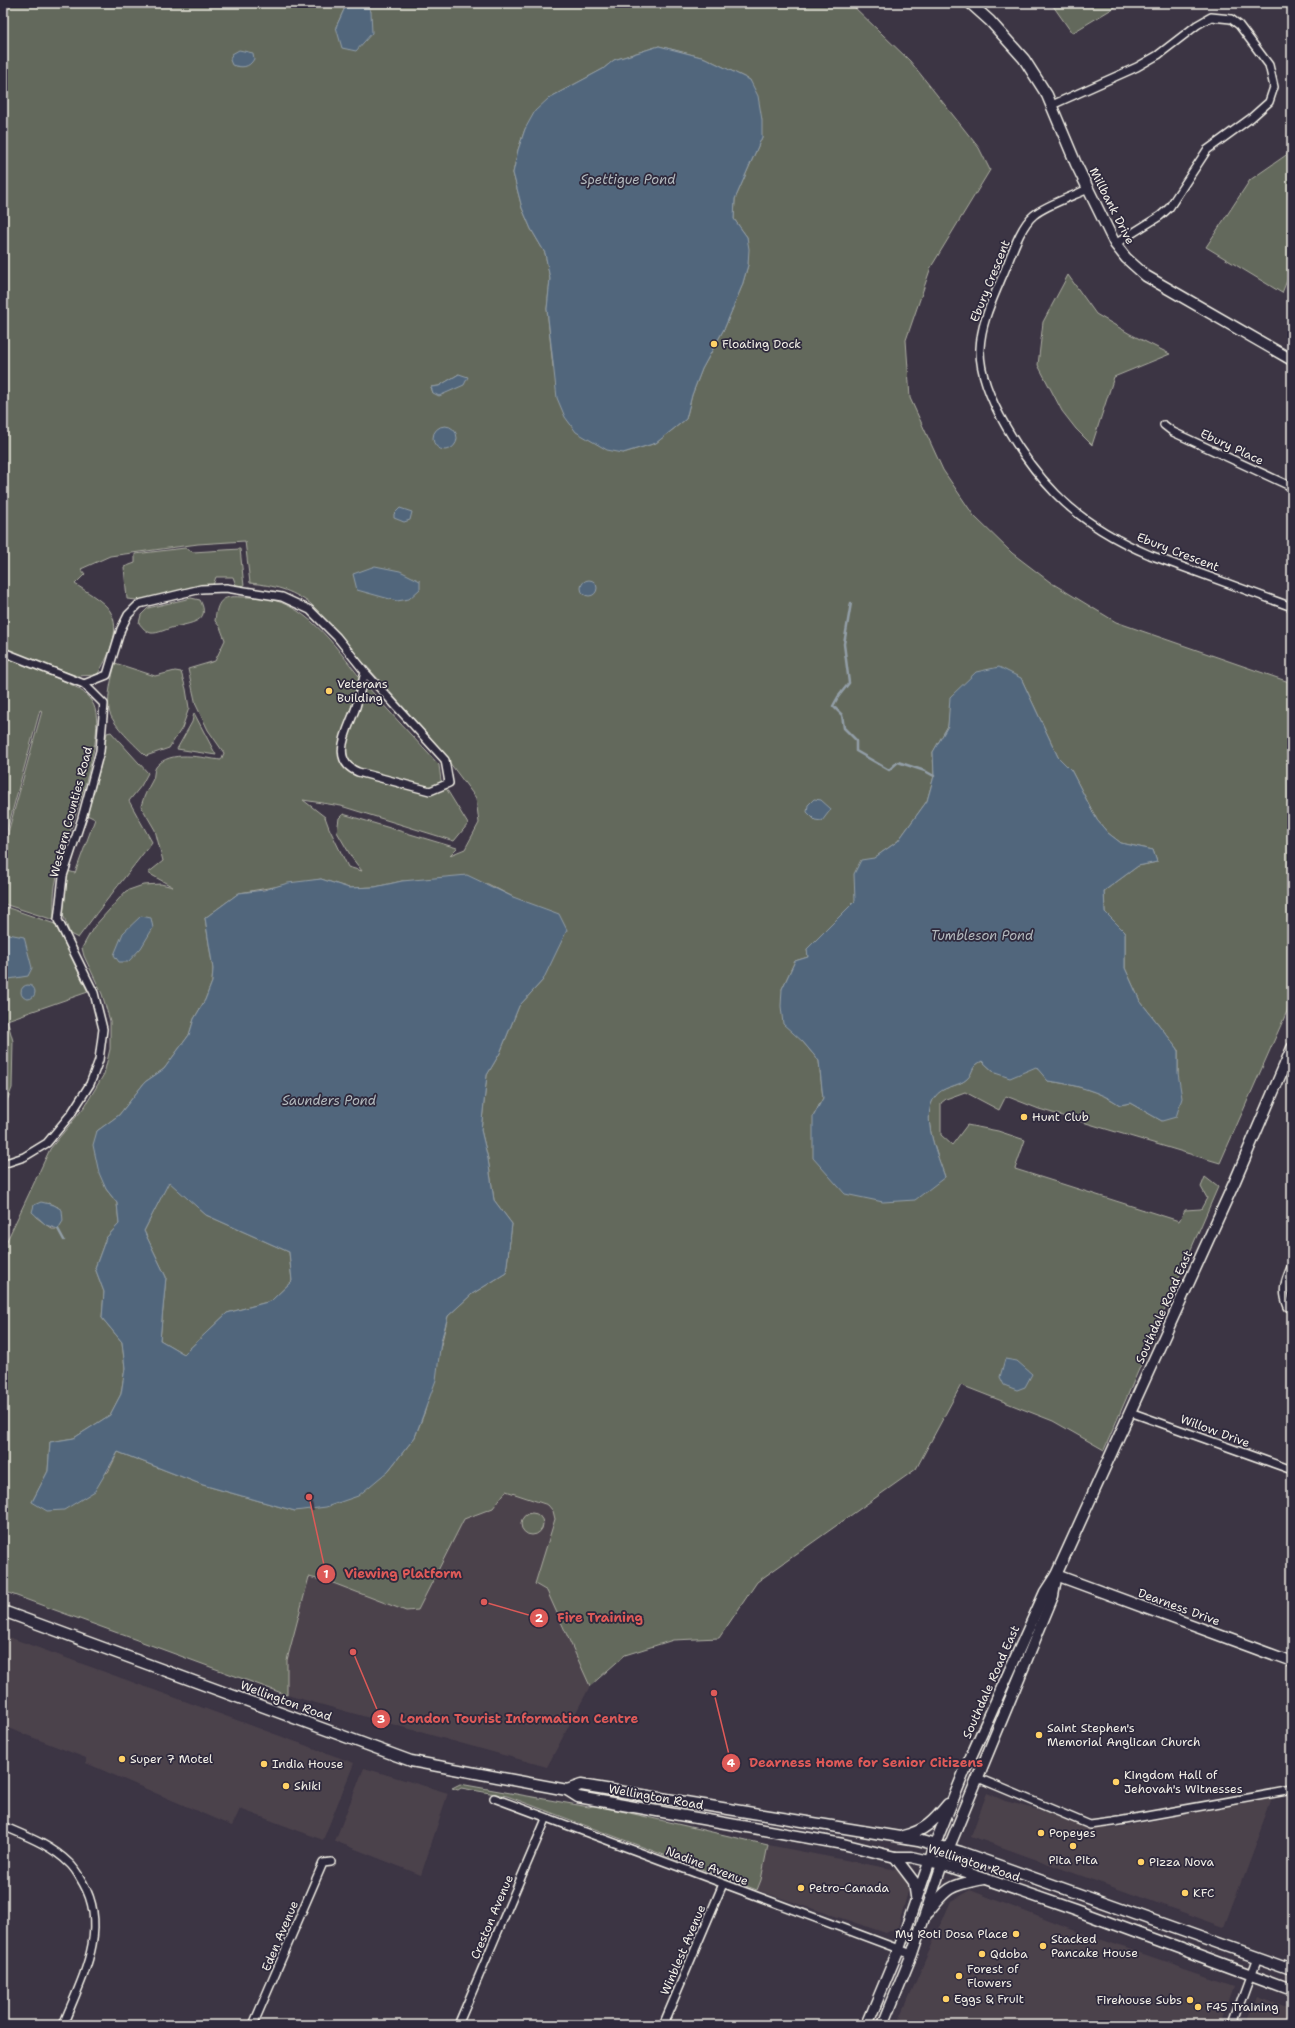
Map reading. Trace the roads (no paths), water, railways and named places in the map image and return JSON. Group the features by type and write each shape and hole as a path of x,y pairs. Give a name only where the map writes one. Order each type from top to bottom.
{"main road":[{"name":"Millbank Drive","path":"970,3 990,21 1024,59 1052,105 1088,189 1115,244 1126,258 1146,276 1292,360"},
{"name":"Southdale Road East","path":"867,2025 898,1949 935,1845 955,1795 1045,1592 1056,1575 1235,1181 1292,1048"},
{"name":"Southdale Road East","path":"883,2025 912,1954 942,1864 1054,1596 1056,1575"},
{"name":"Dearness Drive","path":"1056,1575 1292,1662"},
{"name":"Wellington Road","path":"3,1611 411,1761 566,1790 578,1796 843,1844 896,1857 912,1857 942,1864 1292,1990"},
{"name":"Wellington Road","path":"566,1790 581,1785 899,1837 935,1845 1292,1970"},
{"path":"899,1837 918,1832 928,1826 955,1795"},
{"path":"896,1857 914,1882 916,1898"},
{"path":"923,1919 945,1891 957,1884 983,1879"},
{"path":"1187,1951 1193,1935"}],"street":[{"path":"1052,105 1137,67 1158,54 1197,25 1211,17 1231,19 1239,25 1269,64 1274,87 1269,102 1252,118 1207,150 1169,208 1160,216 1115,244"},
{"name":"Ebury Crescent","path":"1088,189 1033,215 1021,232 987,312 982,330 980,351 986,382 999,414 1023,454 1056,494 1100,528 1150,555 1292,607"},
{"name":"Ebury Place","path":"1164,425 1173,432 1292,488"},
{"path":"84,684 107,675 121,629 128,615 139,604 211,588 234,588 276,596 310,610 336,637 365,672 444,760 449,783 430,791 358,772 347,766 342,756 342,744 356,707 365,672"},
{"name":"Western Counties Road","path":"3,652 84,684 104,704 103,731 100,751 82,818 63,876 58,920 94,993 103,1029 99,1060 90,1084 60,1129 38,1150 24,1157 3,1164"},
{"path":"1292,1265 1284,1284 1284,1296 1288,1307 1292,1309"},
{"name":"Willow Drive","path":"1130,1412 1292,1470"},
{"path":"978,1778 1090,1825 1292,1790"},
{"name":"Nadine Avenue","path":"494,1798 546,1819 630,1847 723,1884 912,1954"},
{"name":"Creston Avenue","path":"458,2025 546,1819"},
{"path":"3,1826 41,1842 69,1863 86,1890 93,1908 95,1929 92,1951 63,2025"},
{"name":"Eden Avenue","path":"253,2025 323,1863 331,1862"},
{"name":"Winblest Avenue","path":"663,2025 723,1884"},
{"path":"1232,2025 1257,1957"}],"water":[{"path":"347,3 367,3 371,12 372,33 356,51 342,48 336,27"},
{"name":"Spettigue Pond","path":"659,46 705,58 750,80 758,96 762,120 762,137 735,199 734,219 747,237 749,249 748,265 742,286 725,327 702,369 692,395 686,419 656,443 623,453 607,450 576,432 565,417 557,398 547,309 550,279 545,253 531,229 522,208 513,173 518,150 525,129 535,111 549,98 603,69 614,60"},
{"path":"239,50 253,53 254,59 247,66 239,67 232,65 230,60 232,54"},
{"path":"459,374 468,377 464,385 439,396 433,393 431,387 439,386"},
{"path":"445,426 454,429 457,438 454,447 445,450 436,447 433,438 436,429"},
{"path":"400,508 412,512 410,520 404,522 394,518 394,514"},
{"path":"375,566 400,571 420,581 420,589 409,599 397,601 357,590 353,574"},
{"path":"589,580 596,585 597,588 592,595 589,596 582,591 581,588 586,581"},
{"name":"Tumbleson Pond","path":"999,667 1021,678 1058,757 1071,770 1097,820 1108,833 1121,843 1153,850 1157,862 1138,866 1104,891 1105,912 1125,932 1125,968 1140,1001 1178,1049 1178,1073 1182,1098 1176,1117 1162,1121 1130,1103 1120,1105 1104,1096 1086,1089 1048,1081 1036,1067 1010,1078 995,1073 982,1061 974,1067 967,1079 963,1082 938,1093 931,1105 929,1115 932,1136 945,1177 915,1200 883,1202 845,1194 813,1158 813,1117 823,1098 819,1061 803,1042 783,1024 781,1006 782,989 795,961 808,957 807,949 855,901 854,874 861,860 874,858 898,841 927,801 934,776 933,752 948,726 950,697 976,672"},
{"path":"814,799 821,800 831,809 822,821 815,820 807,812 808,805"},
{"name":"Saunders Pond","path":"467,875 513,897 559,914 567,930 543,980 519,1006 500,1053 487,1075 481,1130 488,1159 494,1200 512,1224 506,1273 472,1294 448,1316 441,1341 436,1380 415,1437 388,1471 358,1496 326,1507 295,1511 203,1485 118,1452 95,1491 64,1510 47,1511 32,1502 48,1471 50,1442 74,1438 110,1415 121,1394 125,1368 122,1342 102,1318 104,1292 95,1268 106,1238 119,1224 117,1203 106,1189 99,1173 93,1145 97,1131 119,1115 145,1082 164,1069 189,1035 194,1019 205,1000 212,982 213,969 205,918 239,893 264,890 288,883 321,879 349,888 375,887 402,881","holes":["169,1182 206,1215 289,1252 292,1281 271,1301 227,1313 184,1354 160,1340 166,1277 144,1231"]},
{"path":"141,916 151,918 153,928 141,948 128,962 119,962 114,955 123,933"},
{"path":"3,933 24,937 32,968 28,976 3,980"},
{"path":"25,985 31,985 35,989 35,995 31,999 25,999 21,995 21,989"},
{"path":"41,1202 54,1205 62,1210 63,1221 58,1229 46,1225 32,1212 34,1205"},
{"path":"1005,1359 1017,1361 1032,1374 1025,1387 1017,1390 1004,1385 1000,1377"}],"waterway":[{"path":"851,603 844,644 849,683 833,706 842,715 844,728 856,740 856,751 889,770 898,762 925,771 934,776"},
{"path":"58,1229 64,1240"}],"place":[{"name":"Floating Dock","path":"714,344"},
{"name":"Veterans Building","path":"329,691"},
{"name":"Hunt Club","path":"1024,1117"},
{"name":"Viewing Platform","path":"309,1497"},
{"name":"Fire Training","path":"484,1602"},
{"name":"London Tourist Information Centre","path":"353,1652"},
{"name":"Dearness Home for Senior Citizens","path":"714,1693"},
{"name":"Saint Stephen's Memorial Anglican Church","path":"1039,1735"},
{"name":"Super 7 Motel","path":"122,1759"},
{"name":"India House","path":"264,1764"},
{"name":"Kingdom Hall of Jehovah's Witnesses","path":"1116,1782"},
{"name":"Shiki","path":"286,1786"},
{"name":"Popeyes","path":"1041,1833"},
{"name":"Pita Pita","path":"1073,1846"},
{"name":"Pizza Nova","path":"1141,1862"},
{"name":"Petro-Canada","path":"801,1888"},
{"name":"KFC","path":"1185,1893"},
{"name":"My Roti Dosa Place","path":"1016,1934"},
{"name":"Stacked Pancake House","path":"1043,1946"},
{"name":"Qdoba","path":"982,1954"},
{"name":"Forest of Flowers","path":"959,1976"},
{"name":"Eggs & Fruit","path":"946,1999"},
{"name":"Firehouse Subs","path":"1190,2000"},
{"name":"F45 Training","path":"1198,2007"}]}
